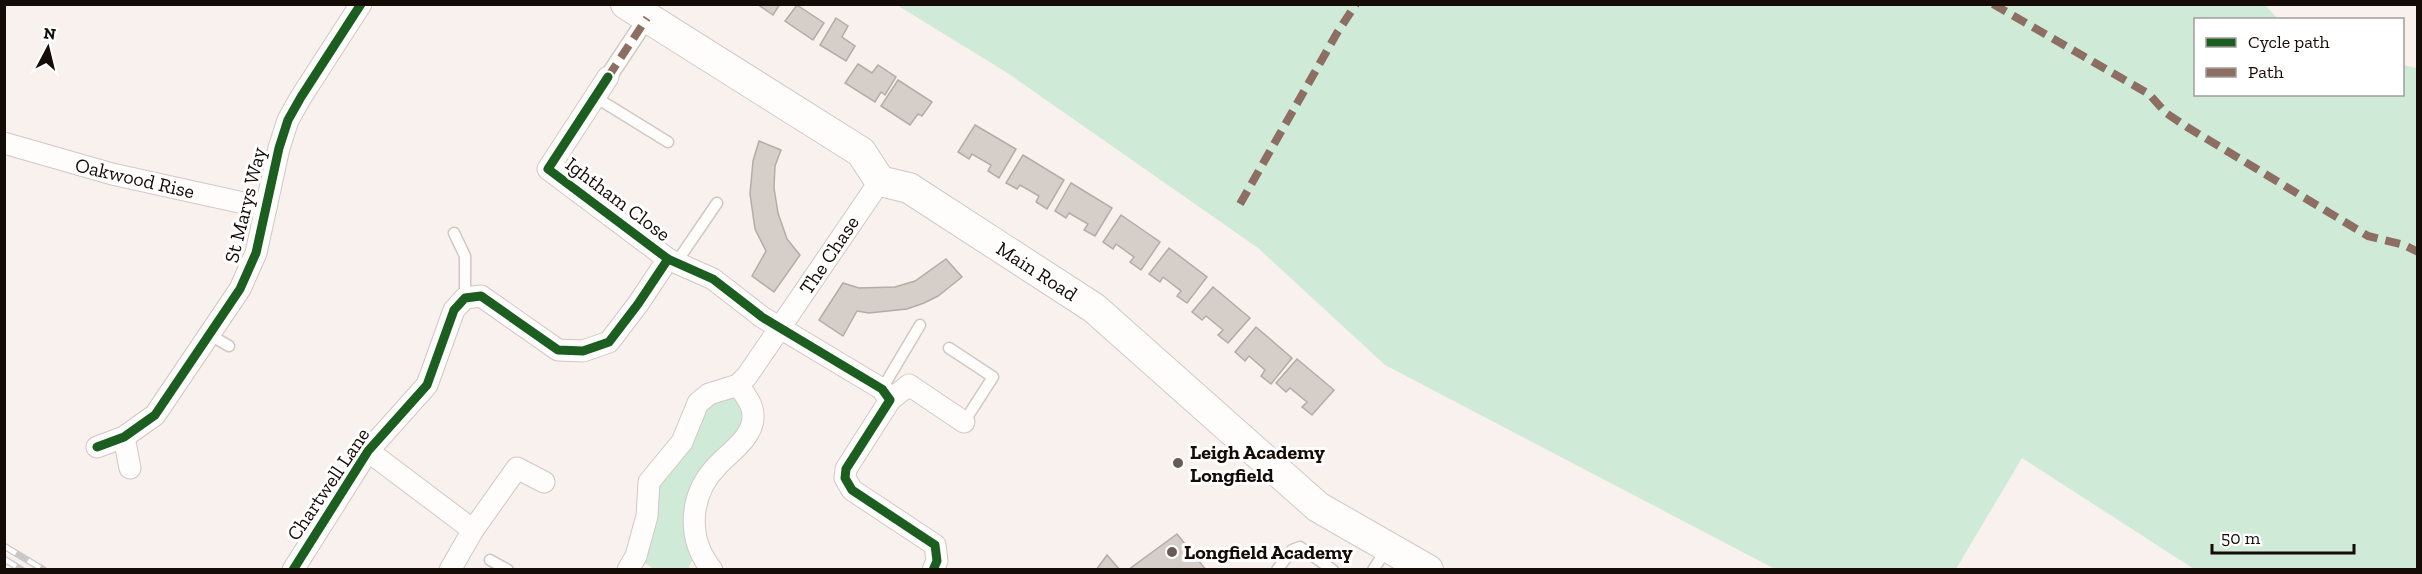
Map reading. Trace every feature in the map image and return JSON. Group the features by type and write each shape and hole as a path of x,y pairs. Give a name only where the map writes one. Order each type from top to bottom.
{"main road":[{"path":"637,11 861,152 880,181"},
{"name":"Main Road","path":"880,181 909,188 1094,308 1318,507 1380,558 1428,570"}],"street":[{"name":"St Marys Way","path":"97,447 124,437 155,415 240,289 251,265 279,148 291,116 362,4"},
{"name":"Ightham Close","path":"637,11 608,77 548,169 672,261"},
{"name":"Oakwood Rise","path":"4,143 112,174 266,208"},
{"name":"The Chase","path":"738,385 751,371 880,181"},
{"path":"465,298 481,296 558,350 583,351 609,342 672,261 713,279 748,308 886,394"},
{"name":"Chartwell Lane","path":"293,570 368,451 427,385 454,310 465,298"},
{"path":"628,570 636,556 647,516 649,482 679,447 699,401 709,394 738,385 750,404 752,424 744,439 707,477 699,493 695,509 696,537 701,553 712,570"},
{"path":"933,570 937,561 935,545 852,490 845,478 846,469 886,394 909,385 964,422"},
{"path":"124,437 130,468"},
{"path":"368,451 473,530"},
{"path":"450,570 473,530 517,468 544,482"}],"lane":[{"path":"595,97 668,142"},
{"path":"672,261 717,203"},
{"path":"453,233 465,256 465,298"},
{"path":"886,394 920,326"},
{"path":"210,335 229,346"},
{"path":"949,348 993,377 964,422"},
{"path":"1277,570 1295,547 1300,547 1329,568"},
{"path":"490,560 508,570"}],"green space":[{"path":"897,5 2265,5 2277,18 2194,18 2194,96 2404,96 2404,65 2417,68 2417,569 2194,569 2022,458 1956,569 1775,569 1385,365 1258,248 1009,74"},
{"path":"732,397 739,400 746,424 706,469 697,557 692,560 688,569 654,569 640,560 654,488 707,403"}],"building":[{"path":"757,4 780,4 773,15"},
{"path":"797,5 824,23 813,40 785,21"},
{"path":"836,18 848,26 842,37 855,46 846,61 820,45"},
{"path":"858,64 872,73 878,65 896,77 885,95 881,92 875,102 845,83"},
{"path":"898,80 932,102 922,116 918,114 910,125 881,106"},
{"path":"975,125 1016,149 999,178 988,171 991,165 972,154 969,159 958,152"},
{"path":"759,141 781,150 775,166 774,188 778,213 787,239 800,255 774,292 752,276 766,251 755,229 750,194 753,161"},
{"path":"1023,155 1064,180 1047,209 1036,202 1039,196 1020,185 1017,189 1006,183"},
{"path":"1071,183 1112,208 1095,236 1084,230 1088,224 1069,213 1066,218 1055,211"},
{"path":"1121,215 1160,242 1141,270 1130,262 1134,257 1116,244 1113,249 1103,242"},
{"path":"1169,248 1207,277 1187,303 1177,296 1181,291 1163,277 1160,282 1149,274"},
{"path":"946,259 962,277 938,296 924,303 907,309 869,313 857,311 843,336 819,320 843,283 859,288 895,287 915,281"},
{"path":"1213,287 1250,318 1228,343 1218,335 1223,330 1206,316 1202,320 1192,312"},
{"path":"1256,327 1292,358 1271,384 1261,376 1265,370 1249,356 1245,361 1235,352"},
{"path":"1297,359 1334,390 1312,415 1302,407 1307,402 1290,388 1286,392 1276,383"},
{"name":"Longfield Academy","path":"1177,534 1206,570 1128,570"},
{"path":"1107,555 1120,570 1096,570"}],"railway":[{"path":"4,546 44,570"},
{"path":"4,559 22,570"}],"marked path":[{"path":"1240,204 1337,33 1356,4"},
{"path":"1993,4 2149,94 2166,113 2187,127 2368,236 2404,245 2418,252"},
{"path":"608,77 647,18"}],"cycle path":[{"path":"97,447 124,437 155,415 240,289 256,253 279,148 288,120 361,4"},
{"path":"608,77 548,169 668,259 713,279 762,317 882,389 890,400 846,469 845,478 852,490 935,545 937,561 933,570"},
{"path":"293,570 368,451 427,385 454,310 465,298 481,296 558,350 583,351 609,342 668,259"}],"place":[{"name":"Leigh Academy Longfield","path":"1178,463"},
{"name":"Longfield Academy","path":"1172,552"}]}
